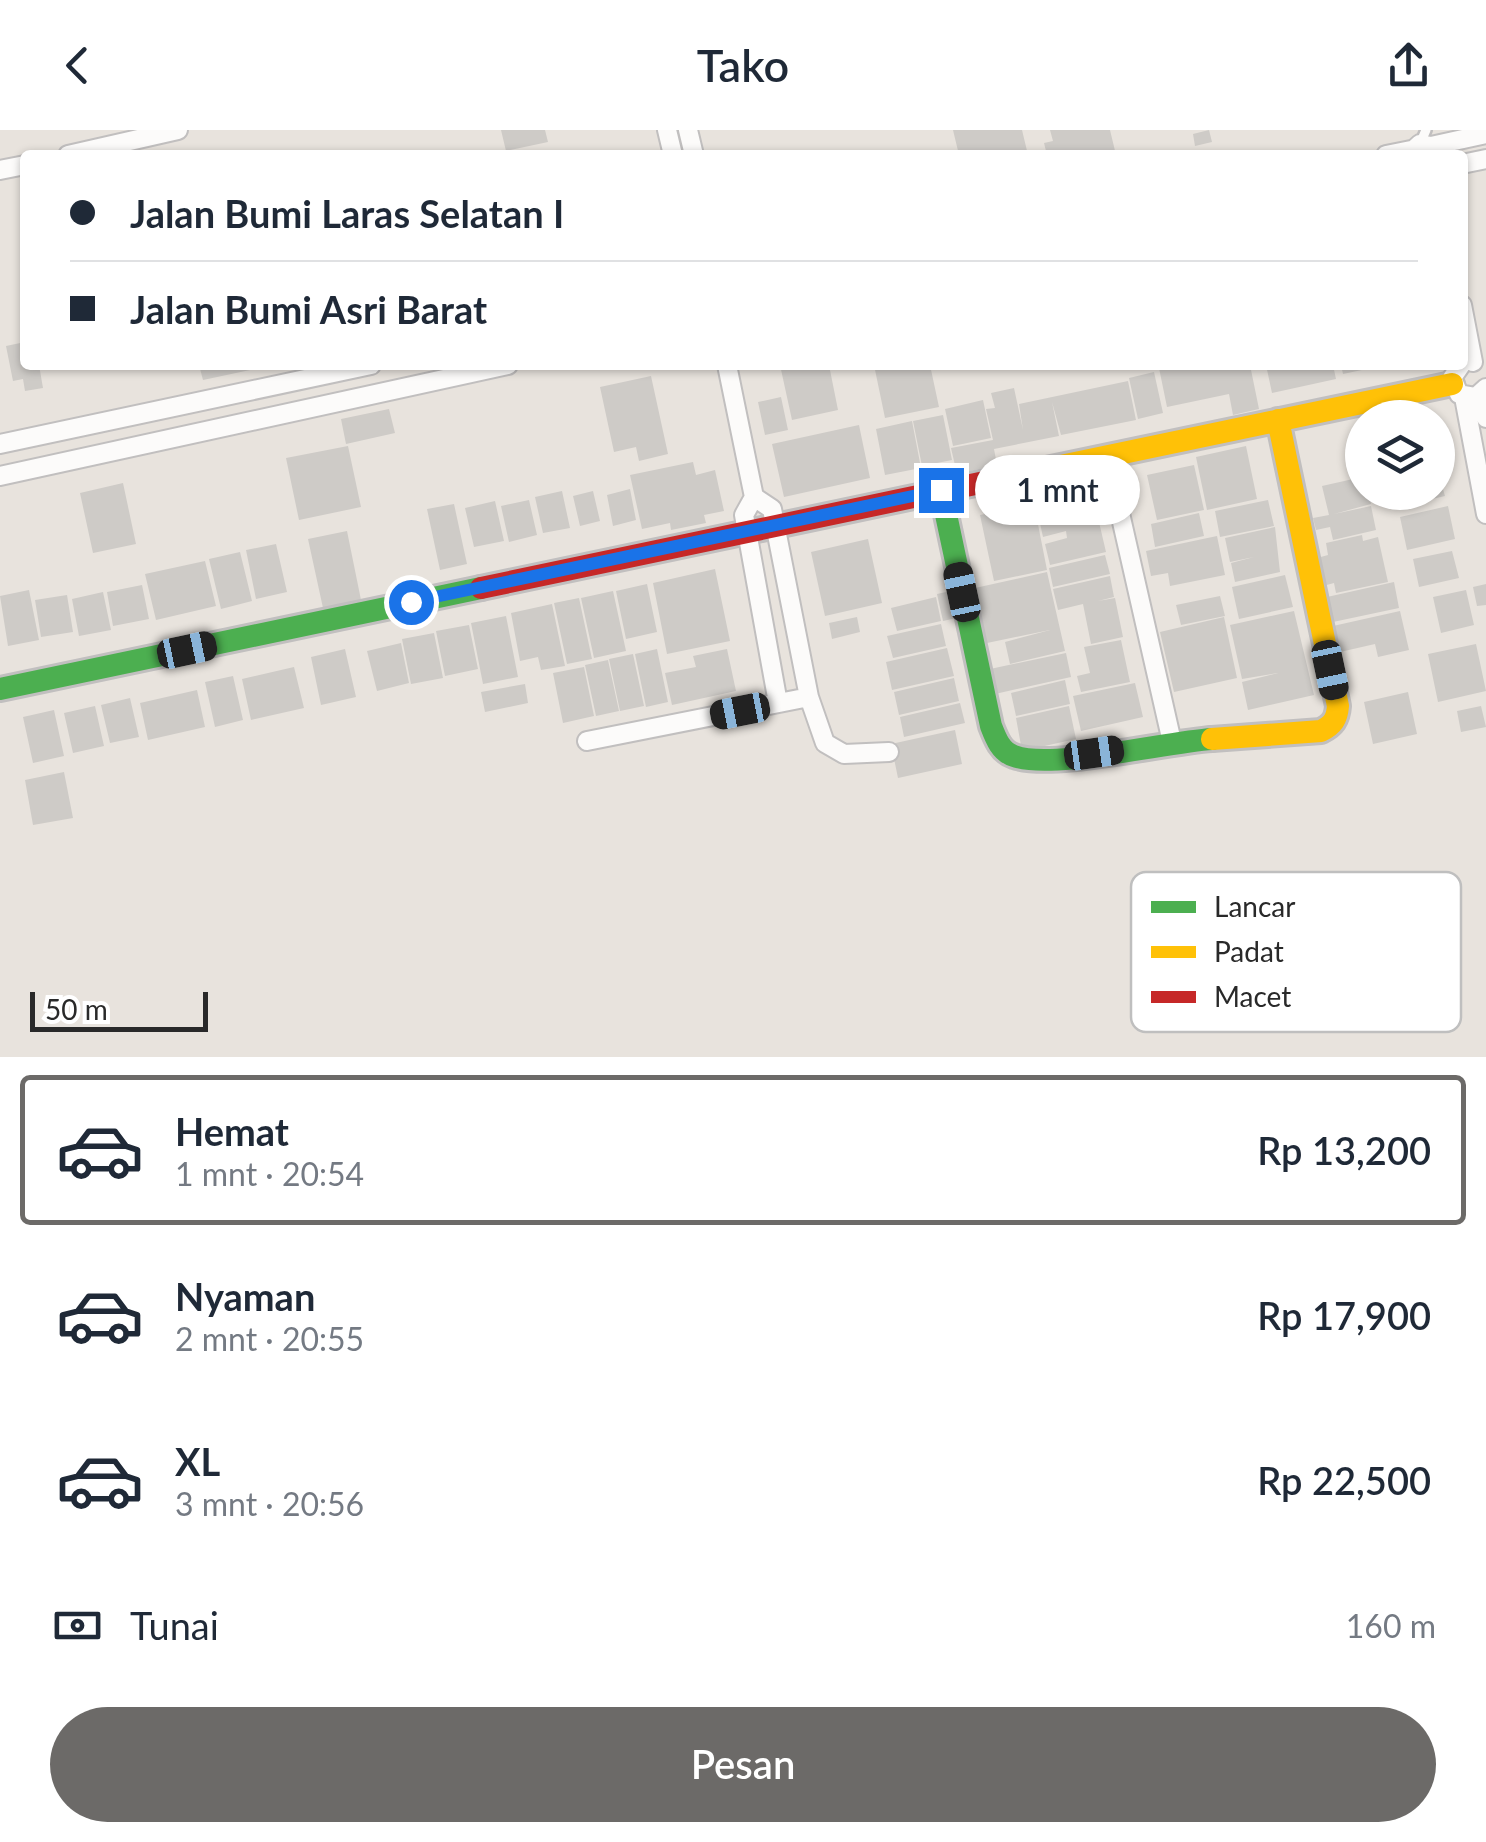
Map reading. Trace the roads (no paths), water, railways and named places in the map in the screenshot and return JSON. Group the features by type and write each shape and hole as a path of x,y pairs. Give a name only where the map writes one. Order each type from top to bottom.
{"street":[{"path":"90,150 178,130"},
{"path":"1423,147 1486,134"},
{"path":"0,444 348,370"},
{"path":"0,476 485,370"},
{"path":"728,370 754,497 744,515 778,703"},
{"path":"1468,376 1486,418"},
{"path":"0,689 1278,420 1468,376"},
{"path":"1468,376 1486,514"},
{"path":"941,490 991,726 1006,753 1020,758 1055,758 1172,742 1321,731 1338,719 1338,706 1278,420"},
{"path":"1108,456 1172,742"},
{"path":"754,497 772,508 810,697 825,743 833,750 865,755 889,752"},
{"path":"588,740 810,697"}]}
